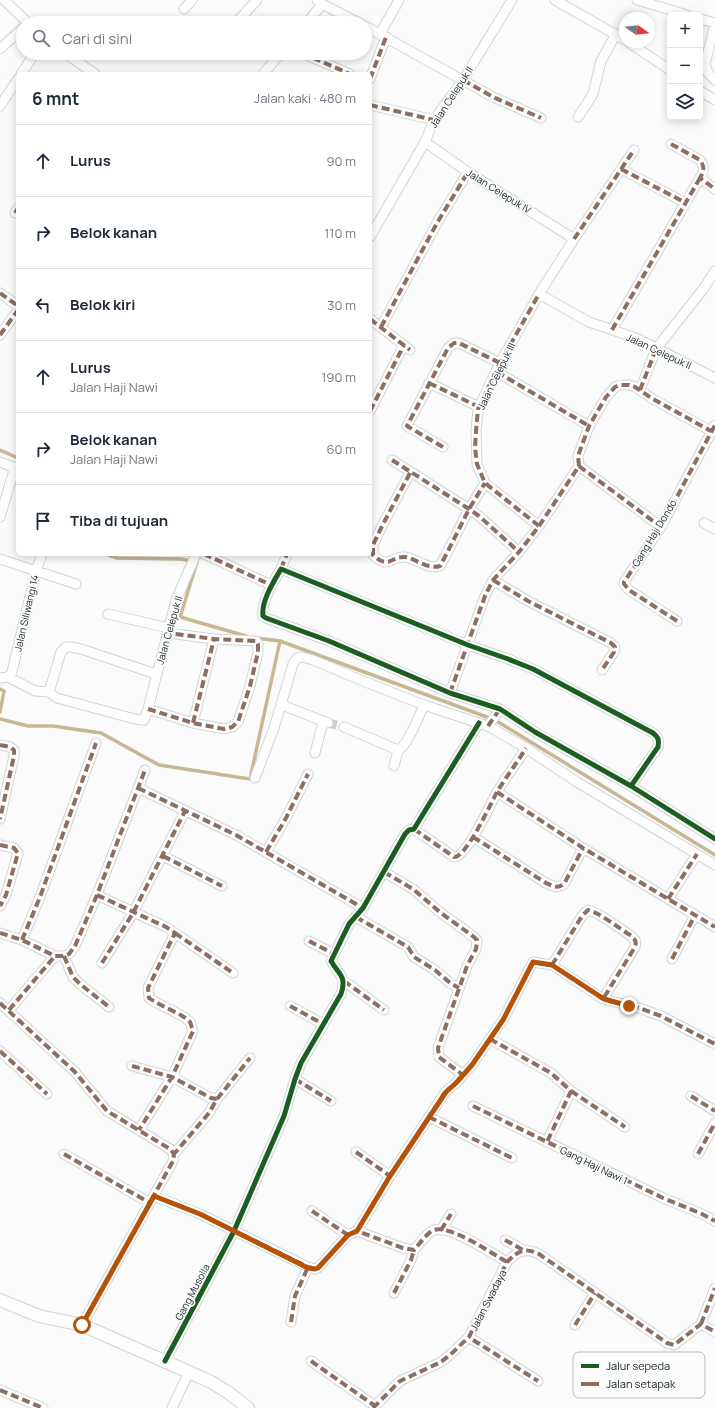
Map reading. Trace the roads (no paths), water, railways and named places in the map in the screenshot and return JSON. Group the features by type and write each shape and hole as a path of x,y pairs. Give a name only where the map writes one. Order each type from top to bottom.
{"street":[{"path":"4,0 21,16"},
{"path":"184,9 192,0"},
{"path":"242,16 257,0"},
{"path":"372,72 383,35 399,0"},
{"name":"Jalan Celepuk II","path":"372,234 425,142 434,120 463,80 512,0"},
{"path":"555,0 619,36"},
{"path":"637,0 677,12"},
{"path":"311,16 320,2 346,16"},
{"path":"703,20 715,24 705,64 708,73 715,80"},
{"path":"372,30 493,97 542,118"},
{"path":"0,49 16,34"},
{"path":"578,117 593,94 601,61 616,34"},
{"path":"637,48 667,68"},
{"path":"22,72 31,60"},
{"path":"75,60 92,72"},
{"path":"265,72 275,60"},
{"path":"318,60 345,72"},
{"path":"0,106 16,82"},
{"path":"703,93 715,100"},
{"path":"372,105 434,120"},
{"name":"Jalan Celepuk IV","path":"425,142 468,172 574,239"},
{"path":"612,330 704,170 703,164 700,160 671,144"},
{"name":"Jalan Celepuk III","path":"539,526 485,483 477,464 476,431 478,409 539,294 634,150"},
{"path":"621,169 686,203"},
{"path":"381,327 437,222 468,172"},
{"path":"700,178 715,189"},
{"path":"640,390 656,349 704,288 715,271"},
{"path":"0,293 16,305"},
{"name":"Jalan Celepuk II","path":"539,294 589,322 636,338 715,378"},
{"path":"0,335 16,313"},
{"path":"372,320 407,347 372,408"},
{"path":"443,447 407,426 448,348 454,343 459,343 466,346 589,426"},
{"path":"429,382 474,405"},
{"path":"450,693 485,596 493,580 519,552 539,526 579,466 579,452 589,426 606,397 615,387 620,385 629,385 713,428"},
{"name":"Gang Haji Dondo","path":"677,621 629,590 624,584 661,526 713,428"},
{"path":"392,460 479,516 519,552"},
{"path":"0,462 16,468 0,517"},
{"path":"579,466 661,526"},
{"path":"410,473 373,545 373,555 379,561 391,562 406,557 425,565 436,567 440,566 469,509 485,483"},
{"path":"704,523 715,529"},
{"name":"Jalan Siliwangi 14","path":"7,676 41,556"},
{"name":"Jalan Celepuk II","path":"148,709 176,600 195,556"},
{"path":"208,556 271,585"},
{"path":"286,556 282,569 271,585 262,610 263,616 266,618 329,642 450,693 499,710 631,786 715,839"},
{"path":"0,560 76,584"},
{"path":"282,569 468,645 508,658 533,669 657,736 659,740 658,747 631,786"},
{"path":"493,580 528,601 611,643 615,647 614,652 602,670"},
{"path":"7,676 35,692 50,692 57,698 134,719 144,720 148,709 224,729 232,727 238,722 250,686 258,652 258,644 256,641 214,639 168,631 108,614"},
{"path":"193,722 214,639"},
{"path":"50,692 61,652 66,648 71,647 156,674"},
{"path":"254,778 282,705 293,664 297,658 302,657 424,705 486,724 526,748 577,782 715,864"},
{"path":"282,705 325,722 315,753"},
{"path":"394,766 398,750 401,749 406,742 424,705"},
{"path":"384,1010 344,981 341,974 331,961 349,924 363,908 405,834 409,830 414,829 486,724 499,710"},
{"path":"344,727 398,750"},
{"path":"22,940 40,897 96,743"},
{"path":"0,745 10,747 14,750 14,756 3,793 0,819"},
{"path":"414,829 454,857 459,856 473,837 497,792 526,748"},
{"path":"9,1010 59,956 69,954 75,946 97,895 145,770"},
{"path":"266,852 286,818 308,774"},
{"path":"138,788 236,835 363,908"},
{"path":"497,792 584,848 715,927"},
{"path":"102,963 133,913 185,811"},
{"path":"473,837 546,883 556,887 564,884 584,848"},
{"path":"0,845 14,848 18,853 0,906"},
{"path":"668,899 697,854"},
{"path":"163,856 222,886"},
{"path":"384,872 413,889 441,913 477,940 476,949 467,966 438,1048 438,1057 463,1075"},
{"path":"97,895 166,927 233,973"},
{"path":"552,965 582,916 588,910 592,910 630,935 636,942 636,948 604,999"},
{"path":"672,959 695,915"},
{"path":"356,917 408,947 414,957 435,970 450,983 459,988"},
{"path":"0,933 22,940 59,956 73,977 109,1007"},
{"path":"140,1130 172,1077 193,1031 190,1023 149,998 148,988 175,933"},
{"path":"309,942 334,954"},
{"path":"64,1154 152,1200 200,1214 308,1268 315,1269 318,1268 348,1235 357,1231 390,1176 446,1092 472,1065 503,1020 533,962 552,965 604,999 639,1008 661,1016 715,1044"},
{"name":"Gang Musolla","path":"165,1361 234,1231 284,1116 301,1063 341,994 344,981"},
{"path":"0,1004 9,1010 75,1072 107,1111 170,1149 174,1154"},
{"path":"290,1006 323,1024"},
{"path":"490,1038 551,1073 571,1091 625,1127"},
{"path":"0,1051 47,1094"},
{"path":"82,1325 173,1161 174,1154 209,1113 217,1099 250,1058"},
{"path":"132,1066 172,1077 211,1098 217,1099"},
{"path":"295,1079 331,1101"},
{"path":"547,1142 571,1091"},
{"path":"691,1096 715,1110"},
{"name":"Gang Haji Nawi 1","path":"473,1106 663,1198 715,1221"},
{"path":"429,1117 512,1158"},
{"path":"698,1154 715,1123"},
{"path":"356,1152 390,1176"},
{"path":"312,1211 348,1235"},
{"path":"440,1230 451,1214"},
{"path":"394,1293 411,1260 414,1250 429,1233 436,1229 456,1233 507,1262 515,1253 530,1250 539,1254 667,1343 674,1345 702,1324 715,1288"},
{"path":"357,1231 403,1248 414,1250"},
{"path":"505,1240 525,1251"},
{"name":"Jalan Swadaya","path":"374,1407 400,1381 440,1362 469,1337 507,1262"},
{"path":"292,1322 295,1296 308,1268"},
{"path":"575,1325 595,1294"},
{"path":"0,1300 39,1316 82,1325 165,1361 229,1393 248,1408"},
{"path":"702,1324 715,1332"},
{"path":"469,1337 538,1381"},
{"path":"311,1361 374,1407"},
{"path":"172,1408 189,1372"},
{"path":"0,1390 43,1408"}],"waterway":[{"path":"0,450 16,457"},
{"path":"112,556 117,558 181,559 197,562 180,617 246,636"},
{"path":"256,638 280,641 495,720 715,855"},
{"path":"0,719 28,726 53,726 101,733 159,765 250,779 280,641"},
{"path":"0,689 4,691 0,712"}],"tunnel":[{"path":"328,723 344,727"}]}
